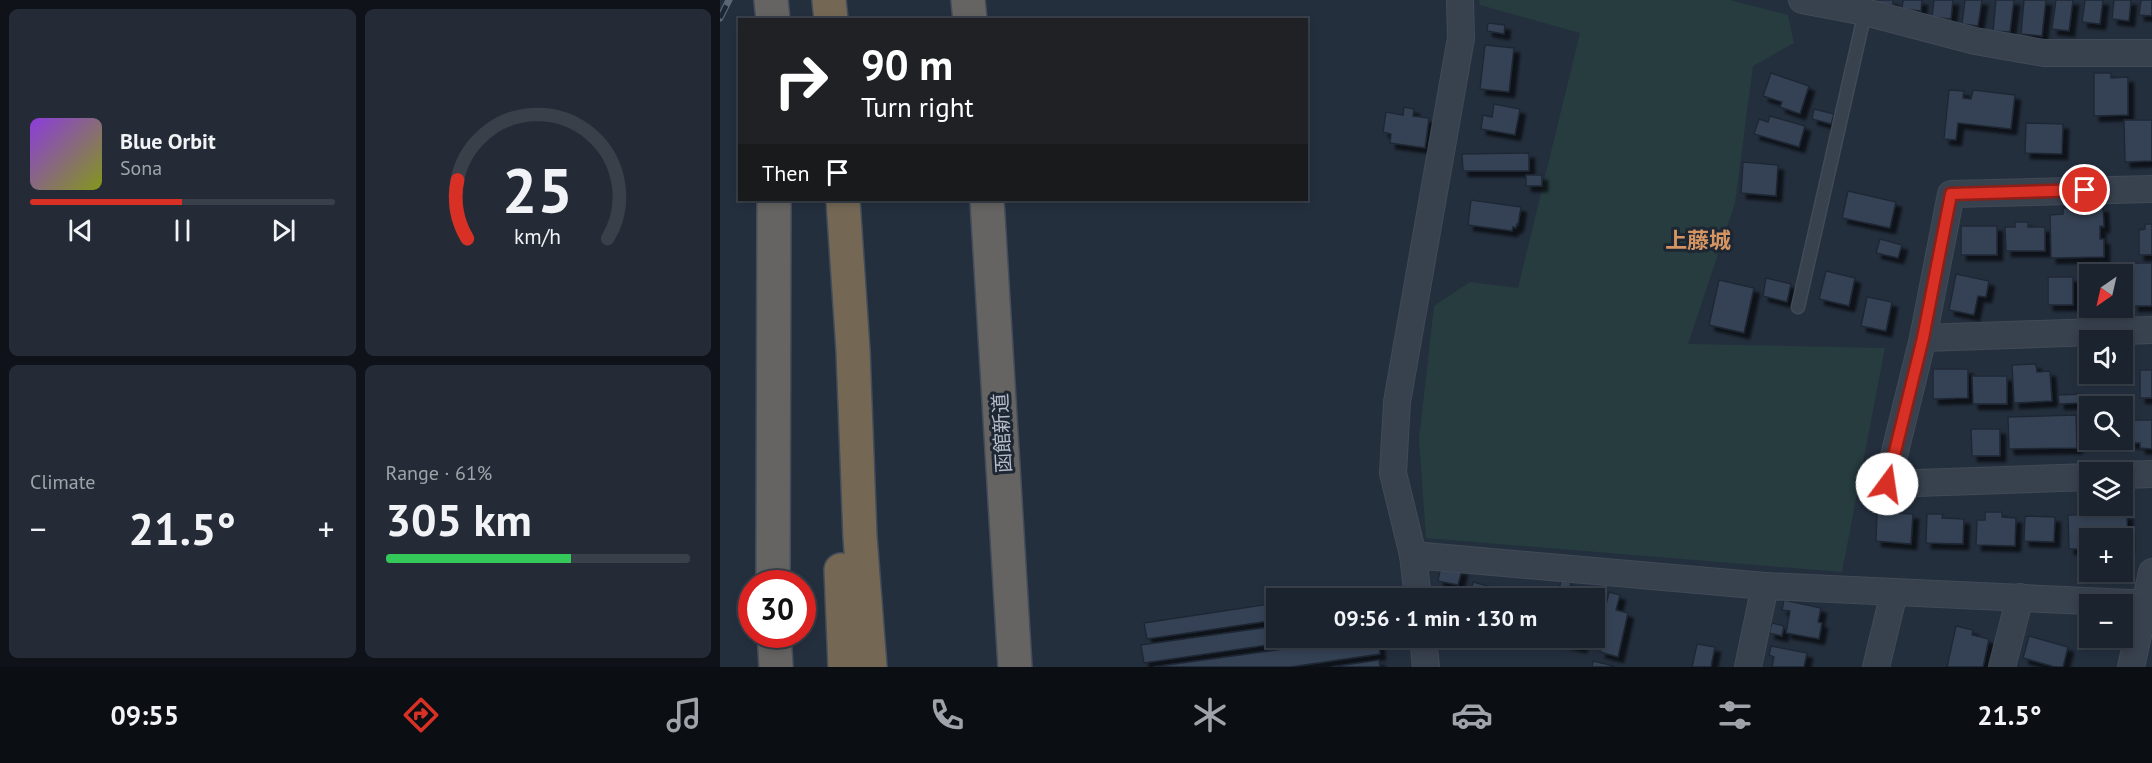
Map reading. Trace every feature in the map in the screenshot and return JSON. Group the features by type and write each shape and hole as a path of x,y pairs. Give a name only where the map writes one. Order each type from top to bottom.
{"highway":[{"path":"771,0 773,18"},
{"path":"830,0 831,18"},
{"path":"968,0 970,18"},
{"path":"773,570 774,201"},
{"path":"836,201 845,667"},
{"path":"843,201 853,351 860,537 870,667"},
{"name":"函館新道","path":"987,201 1015,667"},
{"path":"775,648 776,667"}],"street":[{"path":"1417,588 1413,555 1393,473 1397,402 1461,38 1460,0"},
{"path":"1802,0 1865,12 1975,41 2044,53 2152,53"},
{"path":"2079,477 1887,484 1923,338 1951,194 2152,189"},
{"path":"1923,338 2152,330"},
{"path":"2133,475 2152,474"},
{"path":"1413,555 1765,586 2148,604"},
{"path":"2131,667 2148,604 2152,572"},
{"path":"1748,667 1765,586"},
{"path":"1876,667 1894,593"},
{"path":"2002,667 2020,597"},
{"path":"1424,648 1426,667"}],"lane":[{"path":"1798,307 1865,12"}],"green space":[{"path":"1479,0 1730,0 1788,15 1794,43 1753,66 1735,203 1688,344 1885,348 1842,572 1426,538 1419,439 1434,306 1470,282 1518,288 1580,33 1480,5"}],"building":[{"path":"1876,0 1893,0 1893,5 1876,3"},
{"path":"1903,0 1922,0 1921,11 1902,9"},
{"path":"1934,0 1953,0 1951,19 1932,17"},
{"path":"1965,0 1982,0 1978,26 1962,24"},
{"path":"1996,0 2014,0 2010,32 1993,31"},
{"path":"2024,0 2046,0 2042,36 2021,34"},
{"path":"2056,0 2073,0 2069,31 2052,29"},
{"path":"2085,0 2103,0 2100,24 2082,22"},
{"path":"2114,0 2131,0 2129,21 2112,19"},
{"path":"2141,0 2152,0 2152,16 2139,15"},
{"path":"1488,23 1505,25 1504,34 1487,31"},
{"path":"1485,45 1514,48 1509,92 1480,89"},
{"path":"1771,73 1809,86 1800,114 1780,107 1782,102 1763,96"},
{"path":"2094,73 2111,73 2111,78 2128,77 2128,115 2094,116"},
{"path":"1949,90 1964,91 1963,98 1971,99 1973,90 2015,95 2011,129 1958,123 1956,140 1944,139"},
{"path":"1494,104 1520,109 1515,135 1481,129 1483,115 1492,117"},
{"path":"1404,107 1414,109 1413,116 1429,118 1425,148 1390,143 1391,134 1383,132 1386,112 1403,115"},
{"path":"1814,109 1834,114 1831,124 1812,119"},
{"path":"1770,116 1805,126 1799,147 1754,134 1759,119 1768,122"},
{"path":"2124,120 2152,120 2152,161 2125,162"},
{"path":"2026,123 2063,124 2062,154 2025,153"},
{"path":"1529,153 1529,171 1463,171 1462,154"},
{"path":"1743,162 1778,165 1776,196 1741,193"},
{"path":"1526,175 1542,175 1542,186 1526,186"},
{"path":"1848,191 1896,202 1890,228 1842,218"},
{"path":"1471,200 1521,207 1518,225 1516,228 1513,227 1512,231 1468,225"},
{"path":"2103,207 2104,227 2100,226 2100,239 2104,239 2104,257 2051,258 2050,215 2063,214 2063,208"},
{"path":"2015,222 2028,222 2028,227 2045,227 2045,251 2006,251 2005,227 2015,227"},
{"path":"2145,224 2152,224 2152,255 2139,255 2139,230 2145,229"},
{"path":"1961,226 1997,226 1997,255 1961,255"},
{"path":"1880,239 1902,245 1898,258 1876,253"},
{"path":"2152,263 2152,306 2133,306 2133,264"},
{"path":"1826,271 1855,278 1849,306 1819,299"},
{"path":"1956,274 1989,281 1986,297 1978,296 1974,315 1949,310"},
{"path":"2048,277 2073,277 2073,305 2048,305"},
{"path":"1766,278 1791,284 1787,302 1763,296"},
{"path":"1719,280 1754,288 1744,333 1709,325"},
{"path":"1867,297 1892,302 1886,331 1861,326"},
{"path":"2036,364 2037,372 2050,371 2052,401 2014,403 2012,365"},
{"path":"1933,369 1968,369 1968,398 1933,399"},
{"path":"2140,370 2152,370 2152,398 2140,398"},
{"path":"1972,376 2007,376 2007,404 1973,404"},
{"path":"2082,394 2082,396 2079,396 2079,403 2059,404 2058,395"},
{"path":"2076,415 2077,448 2009,449 2008,417"},
{"path":"2133,420 2152,420 2152,449 2140,448 2140,443 2133,443"},
{"path":"1971,429 2000,429 2000,456 1972,456"},
{"path":"1877,512 1913,514 1911,544 1876,541"},
{"path":"1985,512 2002,512 2002,517 2016,518 2015,546 1976,545 1977,520 1985,520"},
{"path":"1927,514 1943,514 1942,518 1964,519 1963,544 1926,543"},
{"path":"2068,515 2127,516 2127,528 2079,528 2079,549 2069,549"},
{"path":"2025,516 2055,517 2054,542 2024,541"},
{"path":"1441,565 1462,570 1458,585 1438,581"},
{"path":"1561,580 1571,583 1570,588 1559,588"},
{"path":"1473,582 1496,588 1471,588"},
{"path":"1609,592 1620,595 1616,610 1628,613 1618,657 1600,652 1601,648 1605,648 1605,609"},
{"path":"1784,600 1821,608 1818,622 1822,623 1819,639 1786,633 1790,611 1782,610"},
{"path":"1266,605 1266,621 1147,639 1144,623"},
{"path":"1772,623 1784,626 1782,636 1769,633"},
{"path":"1956,626 1973,630 1972,635 1989,639 1983,667 1947,667"},
{"path":"1266,627 1266,645 1144,663 1141,645"},
{"path":"2029,636 2068,647 2063,667 2023,658"},
{"path":"1697,644 1715,647 1711,667 1692,667"},
{"path":"1771,646 1807,653 1804,667 1772,667 1774,657 1769,655"},
{"path":"1291,648 1379,648 1380,654 1290,667 1153,667"},
{"path":"1379,660 1380,667 1331,667"},
{"path":"1593,661 1614,666 1614,667 1592,667"}],"railway":[{"path":"720,18 729,0"}],"district":[{"name":"上藤城","path":"1698,240"}],"route":[{"path":"1887,484 1923,338 1951,194 2085,190"}]}
